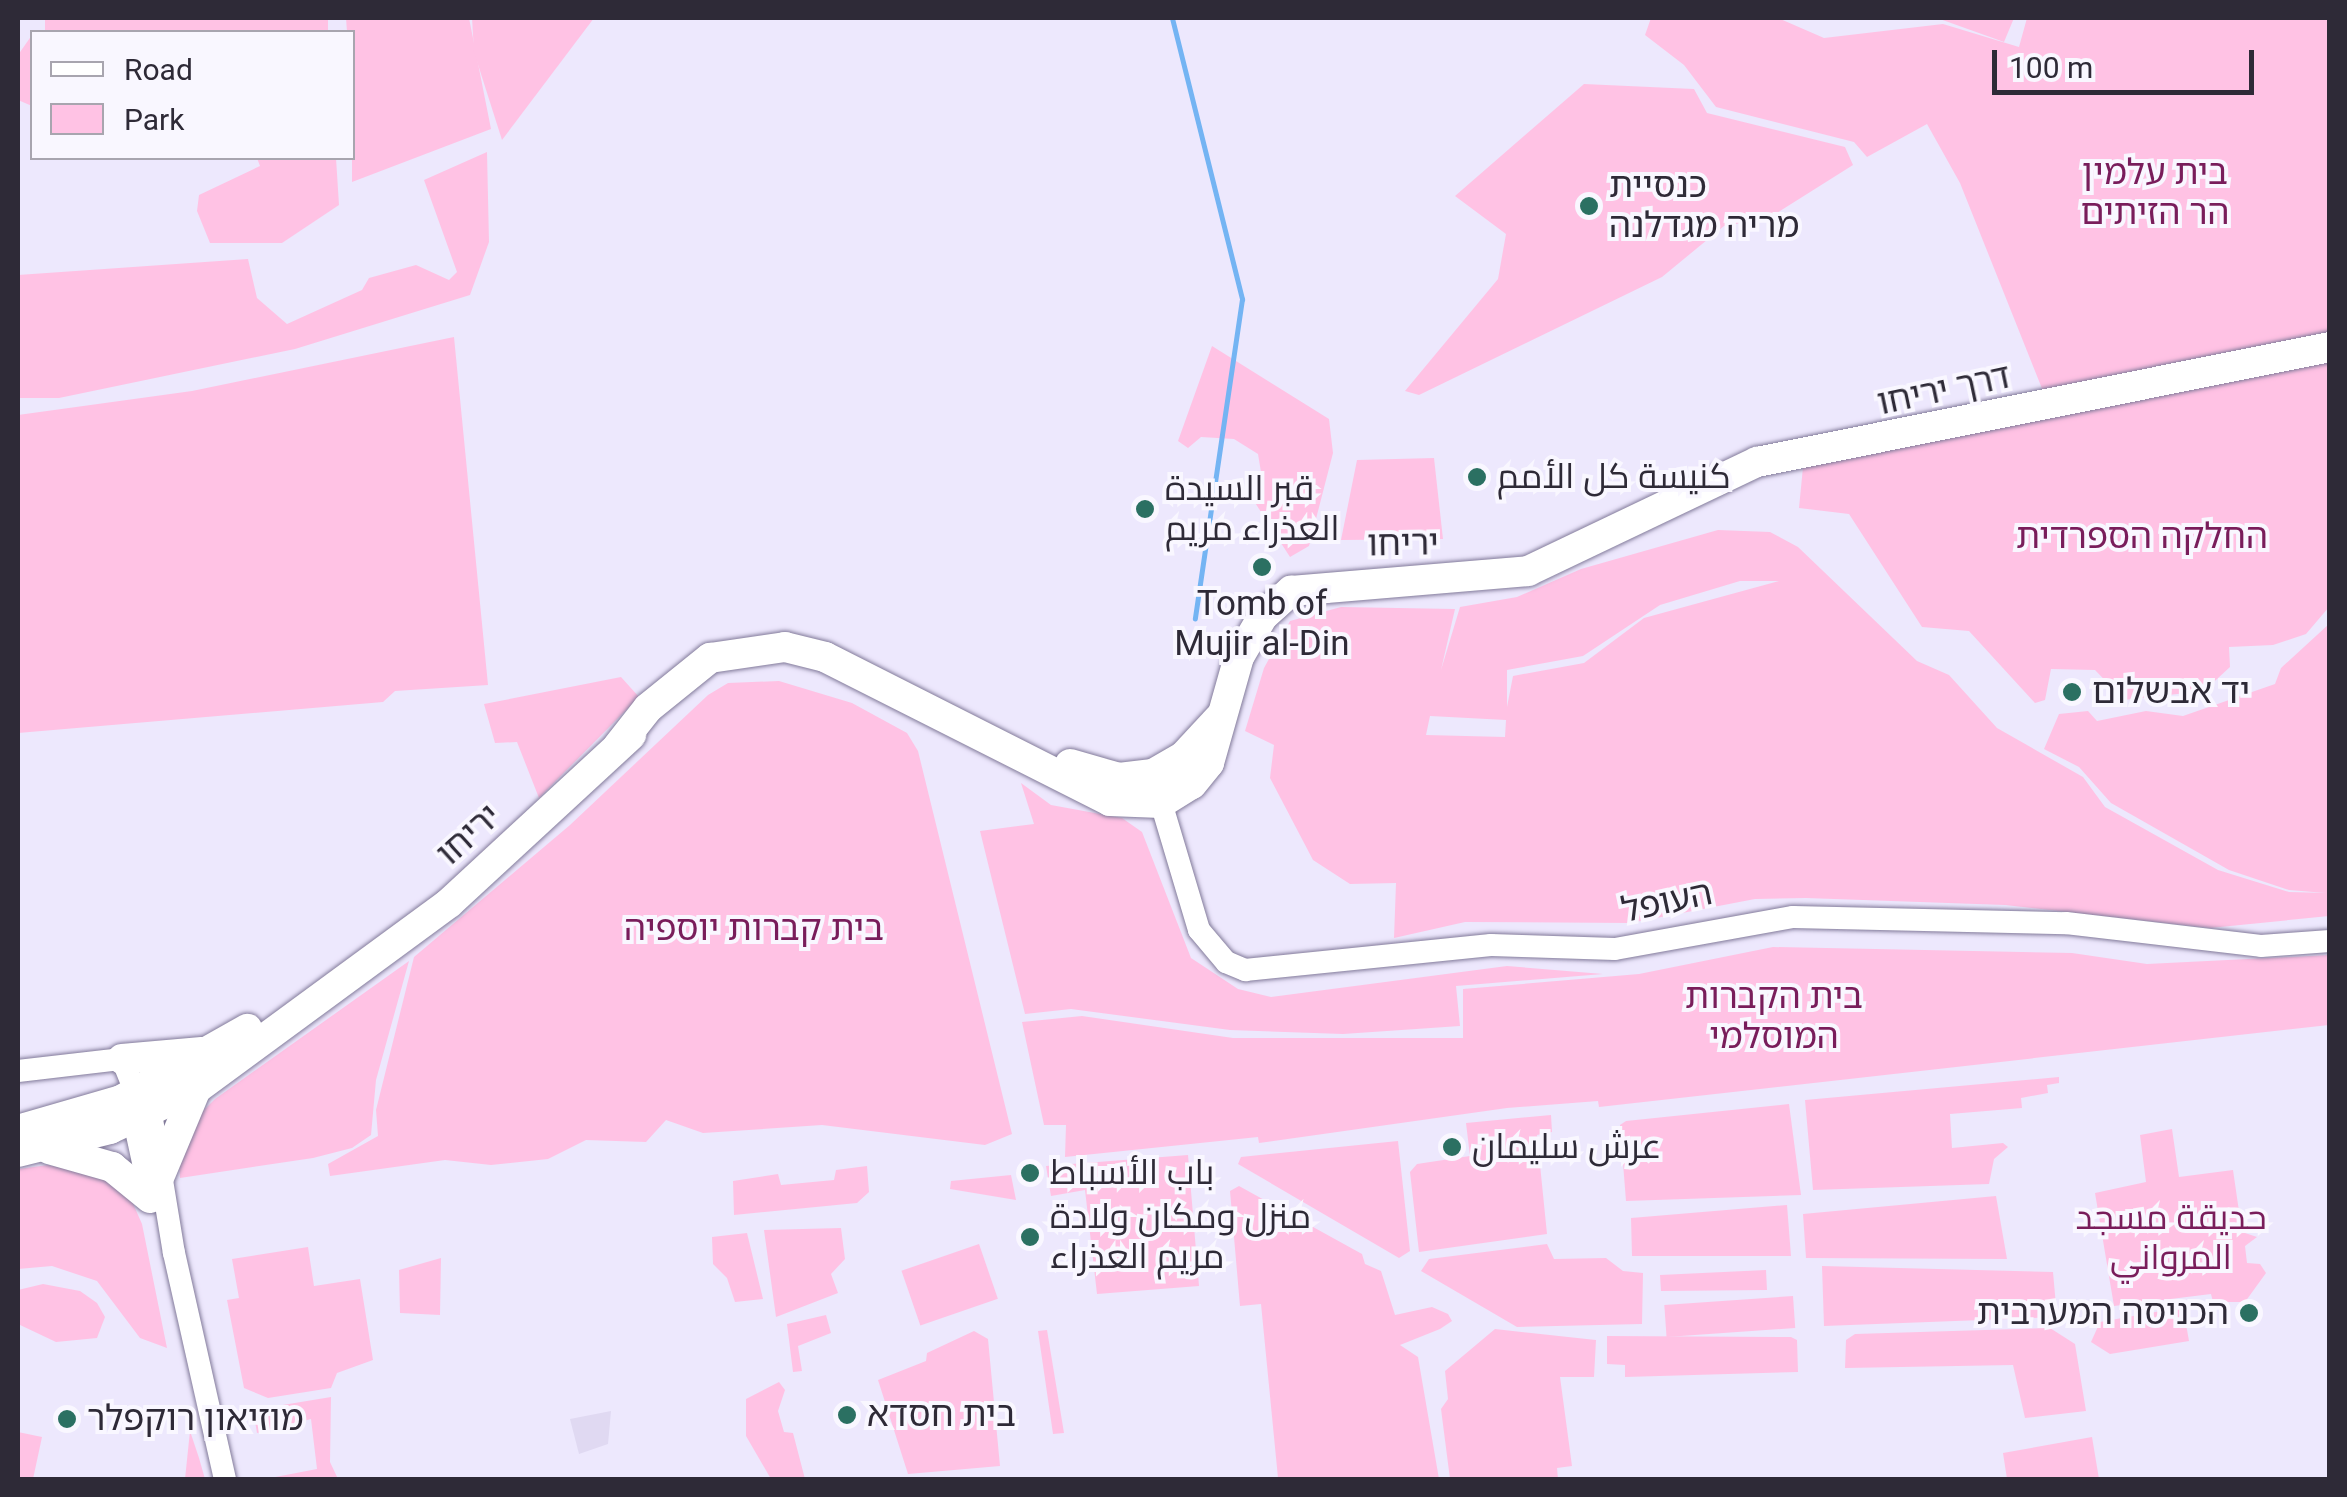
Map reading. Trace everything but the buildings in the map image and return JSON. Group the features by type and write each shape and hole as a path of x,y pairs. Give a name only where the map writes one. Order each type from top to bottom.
{"main road":[{"name":"דרך יריחו","path":"1587,542 1756,462 2330,347"},
{"name":"יריחו","path":"140,1109 196,1090 481,876 618,746 648,708 710,658 785,647 824,656 1014,751 1157,789 1225,706 1249,638 1291,592 1503,576 1554,561 1587,542"},
{"name":"יריחו","path":"140,1109 215,1049 358,966"},
{"path":"122,1059 215,1049"},
{"path":"26,1143 112,1166 155,1186 196,1090"},
{"path":"26,1143 140,1109"}],"street":[{"name":"העופל","path":"1157,789 1199,930 1226,962 1246,970 1490,944 1615,949 1794,917 2066,923 2261,946 2330,940"},
{"path":"18,1070 122,1059 140,1109 226,1480"}],"shaded area":[{"path":"611,1411 608,1444 579,1454 570,1419"}],"green space":[{"path":"45,18 328,18 328,30 45,30"},
{"path":"346,18 469,18 491,129 352,182 355,30 347,30"},
{"path":"472,18 594,18 502,140 474,52"},
{"name":"בית עלמין הר הזיתים","path":"1651,18 1778,18 1824,38 1943,24 2019,47 2027,18 2329,18 2329,607 2306,634 2273,645 2229,647 2230,667 2204,691 2124,700 2095,670 2051,669 2045,700 2035,703 1969,631 1922,627 1849,514 1799,508 1803,467 2049,406 1960,183 1927,124 1867,157 1854,142 1716,107 1684,65 1645,35"},
{"path":"1937,18 2014,18 2004,42"},
{"path":"30,38 30,105 18,100 18,55"},
{"path":"1584,84 1694,89 1707,113 1845,147 1853,165 1769,218 1724,226 1662,277 1419,395 1405,391 1498,279 1506,234 1455,196"},
{"path":"487,152 489,242 470,295 295,349 59,398 18,398 18,275 248,259 257,298 287,324 362,290 369,278 416,265 449,280 457,272 424,180"},
{"path":"258,160 336,160 339,205 282,243 210,243 197,211 199,195 260,166"},
{"path":"454,337 488,685 395,691 383,702 18,733 18,415 192,391"},
{"path":"1212,346 1329,419 1333,453 1309,546 1290,557 1252,498 1262,478 1258,454 1234,439 1201,437 1188,448 1178,441"},
{"path":"1434,458 1443,539 1341,540 1357,460"},
{"path":"1718,530 1770,532 1798,547 1917,661 1949,675 1997,728 2083,777 2105,807 2218,870 2289,892 2326,893 2289,890 2229,870 2111,803 2079,767 2044,749 2059,714 2088,711 2097,721 2146,711 2183,716 2275,684 2281,668 2329,624 2329,916 2210,928 2005,905 1755,899 1630,923 1465,922 1394,938 1396,883 1350,884 1313,860 1270,778 1274,745 1245,731 1264,668 1290,621 1341,607 1455,609 1441,670 1460,607 1517,597 1581,569","holes":["1740,581 1779,581 1644,618 1584,663 1513,676 1507,707 1507,670 1583,656 1660,605","1430,716 1506,720 1505,737 1426,735"]},
{"path":"621,677 639,697 539,798 517,742 495,743 484,704"},
{"name":"בית קברות יוספיה","path":"779,681 852,703 907,733 918,751 1012,1134 985,1145 822,1125 703,1133 666,1120 646,1142 586,1140 548,1159 491,1165 445,1160 330,1176 328,1164 378,1136 376,1110 414,957 570,825 708,695 728,683"},
{"path":"1021,783 1051,805 1122,818 1142,832 1191,958 1238,989 1271,997 1507,966 1603,974 1456,986 1460,1026 1343,1034 1230,1030 1071,1009 1025,1014 980,831 1034,824"},
{"name":"בית הקברות המוסלמי","path":"1773,947 2072,953 2147,964 2329,955 2329,1025 1599,1107 1598,1101 1507,1108 1259,1143 1258,1137 1065,1157 1066,1125 1044,1125 1022,1022 1082,1016 1233,1038 1463,1038 1463,989 1639,974"},
{"path":"409,961 376,1080 371,1135 352,1148 313,1158 180,1178 179,1160 198,1116 215,1099"},
{"path":"2059,1077 2059,1083 2047,1085 2048,1093 2021,1098 2022,1108 1950,1114 1952,1148 2003,1143 2008,1147 1994,1159 1989,1184 1813,1190 1805,1100"},
{"path":"1789,1104 1801,1195 1626,1201 1620,1125 1626,1121"},
{"path":"1551,1115 1552,1132 1537,1135 1547,1234 1419,1252 1410,1172 1417,1164 1470,1156 1466,1123"},
{"name":"حديقة مسجد المرواني","path":"2172,1129 2179,1177 2233,1170 2242,1232 2257,1237 2245,1246 2247,1263 2260,1264 2266,1273 2245,1302 2213,1302 2211,1294 2114,1306 2095,1193 2146,1182 2140,1135"},
{"path":"1398,1141 1410,1251 1399,1258 1238,1164 1241,1157"},
{"path":"1188,1155 1199,1286 1097,1294 1085,1190 1051,1196 1046,1166"},
{"path":"48,1165 111,1178 131,1199 142,1224 167,1348 140,1338 97,1281 52,1266 18,1269 18,1169"},
{"path":"867,1166 869,1192 857,1203 734,1215 733,1181 778,1174 781,1185 834,1180 836,1170"},
{"path":"1011,1175 1016,1200 950,1189 951,1181"},
{"path":"1239,1186 1362,1254 1365,1264 1381,1271 1395,1315 1432,1307 1448,1314 1452,1321 1440,1329 1400,1345 1418,1357 1439,1479 1278,1478 1261,1304 1240,1306 1230,1191"},
{"path":"1996,1196 2007,1259 1806,1258 1803,1214"},
{"path":"1787,1205 1791,1256 1632,1256 1631,1218"},
{"path":"841,1228 845,1259 831,1274 838,1293 776,1317 764,1230"},
{"path":"747,1233 763,1299 735,1302 727,1278 713,1264 712,1237"},
{"path":"979,1244 998,1299 920,1326 901,1271"},
{"path":"1547,1244 1554,1259 1606,1258 1623,1271 1643,1273 1642,1324 1517,1327 1421,1271 1429,1259"},
{"path":"308,1247 314,1286 360,1279 373,1360 337,1373 331,1388 268,1398 244,1388 227,1300 239,1298 232,1259"},
{"path":"441,1258 440,1315 400,1313 399,1270"},
{"path":"1822,1266 2053,1272 2057,1317 1824,1326"},
{"path":"1766,1270 1767,1290 1661,1291 1660,1275"},
{"path":"43,1284 80,1291 97,1303 105,1317 97,1338 56,1342 18,1324 18,1290"},
{"path":"1793,1296 1795,1328 1667,1337 1664,1305"},
{"path":"2183,1307 2189,1341 2110,1354 2091,1342 2100,1322"},
{"path":"826,1315 831,1333 798,1346 802,1371 793,1372 787,1324"},
{"path":"2050,1328 2075,1344 2086,1411 2025,1418 2013,1365 1845,1368 1846,1340 1855,1334"},
{"path":"1495,1329 1596,1340 1594,1377 1560,1377 1572,1466 1557,1468 1558,1479 1450,1479 1441,1409 1448,1399 1445,1371"},
{"path":"1047,1330 1064,1433 1053,1434 1038,1331"},
{"path":"974,1331 988,1339 1000,1466 908,1474 878,1380 926,1361 927,1353"},
{"path":"1607,1336 1791,1337 1797,1340 1798,1372 1625,1377 1625,1365 1607,1364"},
{"path":"779,1382 785,1390 778,1411 784,1432 793,1433 805,1479 771,1479 746,1436 746,1399"},
{"path":"331,1397 330,1462 338,1479 265,1479 317,1469 311,1419 257,1433 253,1410"},
{"path":"190,1431 199,1458 205,1479 185,1479"},
{"path":"18,1432 42,1437 33,1479 18,1479"},
{"path":"2092,1437 2099,1479 2007,1479 2003,1453"}],"waterway":[{"path":"1172,18 1242,299 1195,619"}],"place":[{"name":"כנסיית מריה מגדלנה","path":"1589,206"},
{"name":"كنيسة كل الأمم","path":"1477,477"},
{"name":"قبر السيدة العذراء مريم","path":"1145,509"},
{"name":"Tomb of Mujir al-Din","path":"1262,567"},
{"name":"יד אבשלום","path":"2072,692"},
{"name":"عرش سليمان","path":"1452,1147"},
{"name":"باب الأسباط","path":"1030,1173"},
{"name":"منزل ومكان ولادة مريم العذراء","path":"1030,1237"},
{"name":"הכניסה המערבית","path":"2249,1313"},
{"name":"בית חסדא","path":"847,1415"},
{"name":"מוזיאון רוקפלר","path":"67,1419"}],"park label":[{"name":"החלקה הספרדית","path":"2142,537"}]}
